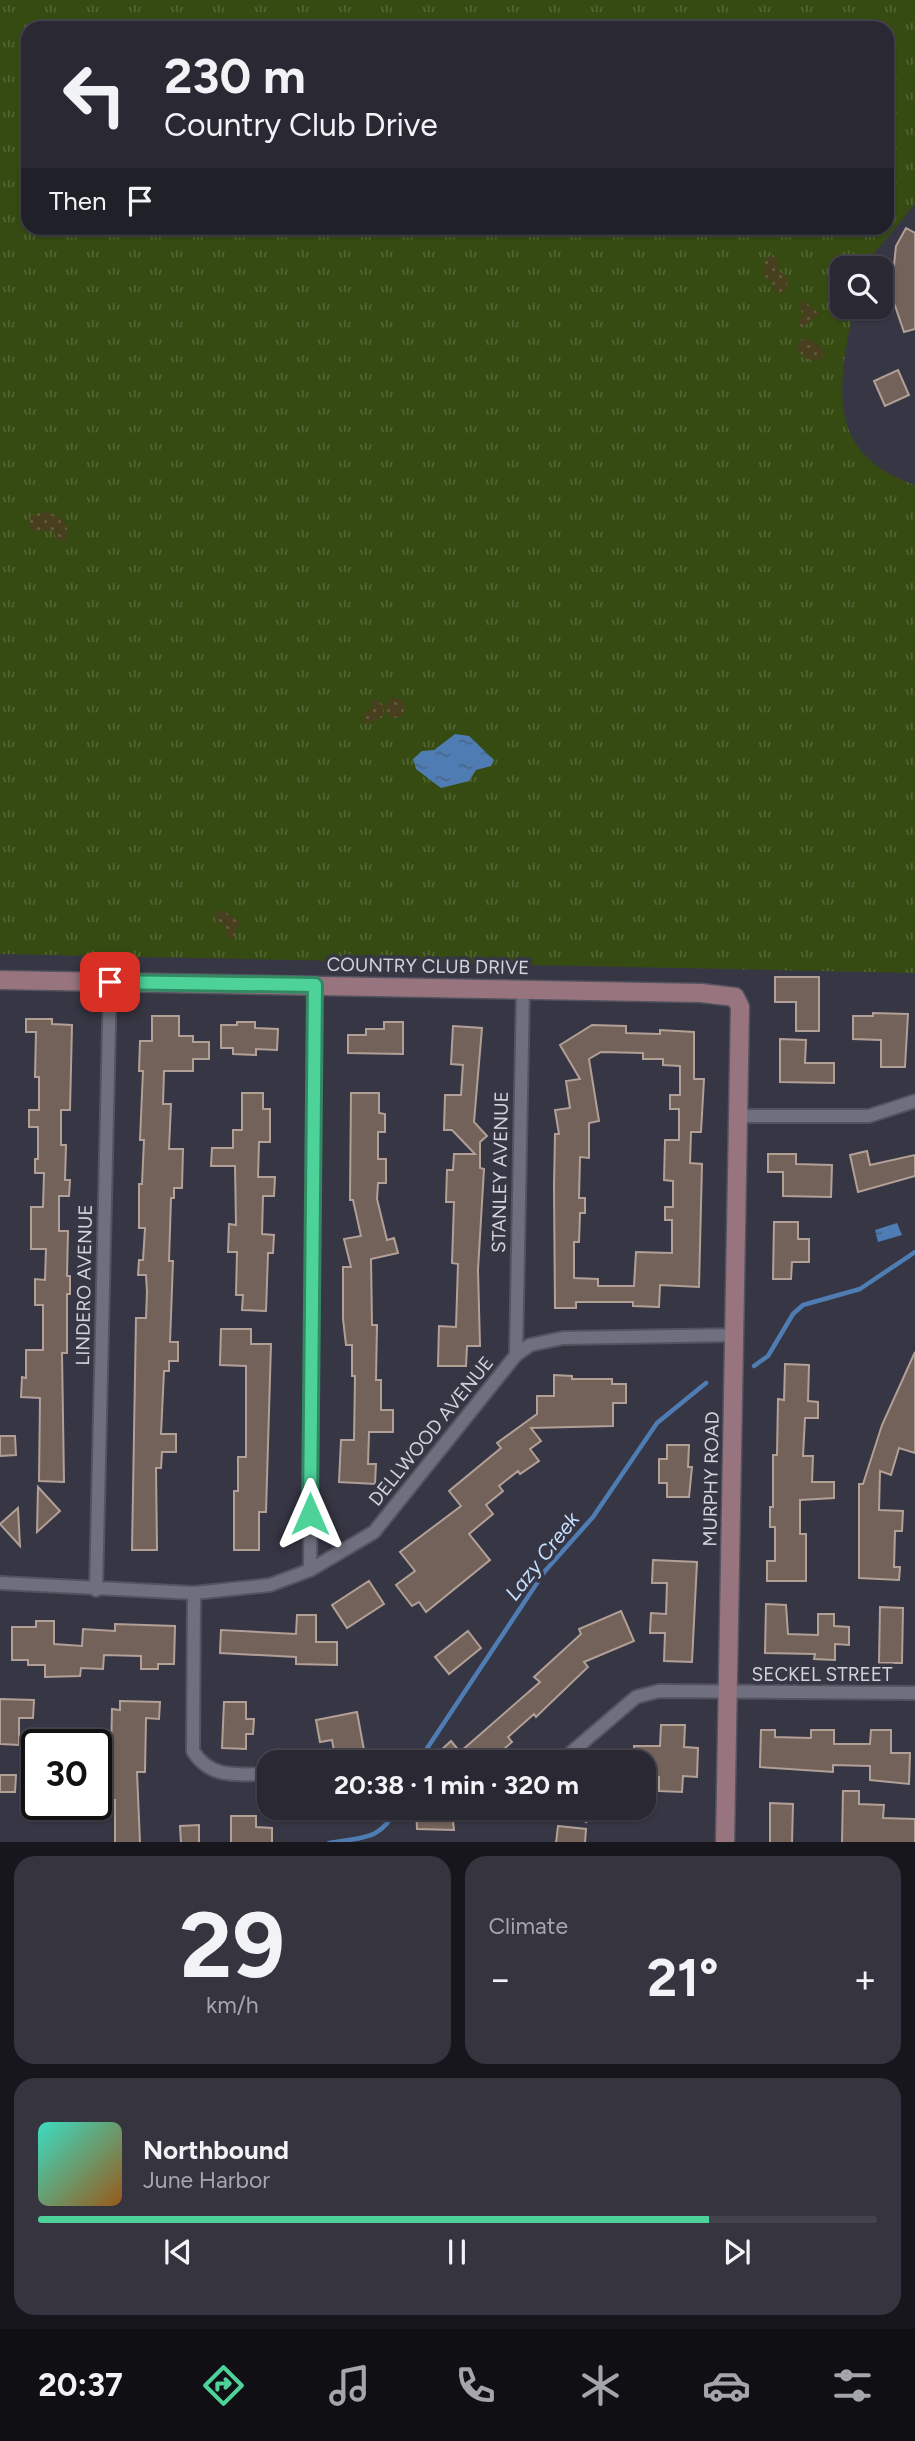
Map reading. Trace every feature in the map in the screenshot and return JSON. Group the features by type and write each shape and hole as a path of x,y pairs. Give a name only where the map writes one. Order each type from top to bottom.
{"street":[{"name":"COUNTRY CLUB DRIVE","path":"0,980 702,992 735,997 740,1007 739,1116"},
{"name":"LINDERO AVENUE","path":"96,1590 110,982"},
{"path":"310,1570 315,985"},
{"name":"STANLEY AVENUE","path":"516,1355 523,989"},
{"path":"739,1116 869,1116 915,1101"},
{"name":"MURPHY ROAD","path":"725,1842 739,1116"},
{"name":"DELLWOOD AVENUE","path":"0,1583 194,1593 270,1585 310,1570 374,1532 516,1355 530,1345 563,1338 735,1335"},
{"path":"194,1593 193,1751 201,1764 214,1772 257,1774"},
{"name":"SECKEL STREET","path":"574,1750 636,1698 659,1691 915,1693"}],"green space":[{"path":"0,0 915,0 915,204 894,229 894,21 21,21 21,235 889,235 872,256 830,256 830,319 852,319 842,388 844,412 851,435 864,454 885,471 915,485 915,973 0,954"}],"sand":[{"path":"772,254 778,261 778,270 787,277 787,288 781,294 775,293 772,282 763,275 765,261"},
{"path":"803,300 819,314 802,328 798,323 803,314 799,307"},
{"path":"806,338 824,349 822,359 809,361 797,350 798,342"},
{"path":"41,512 54,514 64,522 68,531 65,541 57,540 53,530 38,532 30,528 30,517"},
{"path":"395,698 402,701 405,708 402,715 395,718 388,715 385,708 388,701"},
{"path":"378,700 383,705 383,717 365,724 363,714 370,710 372,701"},
{"path":"218,911 224,911 241,923 235,930 235,938 228,938 225,925 215,921"}],"water":[{"path":"455,734 469,736 494,760 491,766 476,770 469,781 441,788 416,769 413,759 422,751 434,750"},
{"path":"897,1223 902,1235 878,1242 875,1230"}],"building":[{"path":"906,228 915,233 915,329 904,332 893,300 896,246"},
{"path":"898,370 909,395 885,406 874,381"},
{"path":"775,977 819,977 819,1031 796,1031 796,1002 775,1002"},
{"path":"873,1013 908,1014 905,1067 881,1067 881,1040 853,1039 853,1016 873,1016"},
{"path":"152,1016 179,1016 179,1036 193,1036 193,1042 209,1042 209,1059 193,1059 193,1071 164,1071 163,1104 171,1104 169,1149 183,1149 182,1188 174,1188 174,1198 171,1198 169,1261 173,1261 170,1342 178,1342 178,1361 169,1361 169,1371 164,1371 161,1434 176,1434 176,1452 162,1452 161,1468 156,1468 157,1550 132,1550 136,1318 146,1318 147,1292 146,1275 138,1275 139,1260 143,1260 145,1228 139,1228 139,1184 142,1184 144,1140 140,1140 143,1071 139,1071 140,1041 152,1041"},
{"path":"26,1019 52,1019 52,1024 72,1025 70,1110 61,1110 61,1145 66,1145 65,1180 70,1180 69,1196 59,1196 59,1231 68,1231 67,1276 70,1276 70,1294 67,1294 67,1353 62,1353 64,1482 39,1481 40,1398 21,1397 22,1377 26,1378 26,1350 43,1350 43,1305 35,1305 35,1279 45,1280 46,1249 31,1249 31,1207 43,1207 44,1173 35,1173 38,1127 29,1127 29,1110 39,1110 39,1077 35,1077 36,1032 26,1032"},
{"path":"237,1022 255,1022 255,1028 278,1029 277,1050 256,1049 256,1055 233,1054 233,1048 221,1048 221,1025 237,1025"},
{"path":"384,1022 403,1022 403,1054 348,1053 348,1035 366,1035 366,1029 384,1029"},
{"path":"592,1025 626,1026 626,1033 660,1034 660,1030 694,1032 694,1079 704,1079 701,1132 691,1132 690,1163 702,1164 699,1287 660,1285 659,1307 633,1306 633,1302 576,1302 576,1308 555,1308 555,1134 559,1134 555,1110 570,1108 566,1081 580,1079 560,1045","holes":["601,1052 643,1053 643,1059 663,1059 663,1065 680,1066 680,1095 670,1095 670,1109 679,1109 679,1140 665,1140 664,1180 673,1181 673,1207 665,1207 665,1220 672,1220 672,1253 636,1252 634,1286 598,1286 598,1279 574,1278 574,1242 579,1242 580,1213 585,1213 585,1198 579,1198 580,1157 589,1158 589,1123 599,1121 589,1059"]},
{"path":"453,1026 482,1028 474,1122 487,1136 480,1142 480,1168 484,1169 478,1270 480,1346 467,1346 466,1366 438,1366 439,1326 456,1327 458,1264 452,1263 454,1202 446,1202 447,1170 453,1170 454,1154 475,1154 452,1130 444,1130 445,1095 461,1095 463,1065 451,1064"},
{"path":"780,1039 806,1040 805,1063 834,1063 834,1083 780,1082"},
{"path":"242,1093 263,1093 263,1109 270,1109 270,1142 259,1142 258,1177 275,1177 274,1196 263,1196 262,1234 274,1235 273,1253 268,1253 266,1311 242,1310 243,1295 236,1295 237,1252 228,1252 229,1224 236,1225 235,1166 211,1166 212,1148 233,1148 233,1130 242,1130"},
{"path":"351,1093 379,1093 379,1113 385,1114 385,1132 378,1132 378,1159 386,1159 386,1183 378,1183 377,1199 387,1240 394,1238 398,1253 371,1259 372,1325 377,1325 376,1380 381,1380 381,1410 393,1410 393,1432 369,1432 368,1464 376,1464 375,1484 339,1482 341,1440 354,1440 355,1376 352,1376 352,1345 346,1345 343,1319 343,1267 351,1267 344,1239 361,1236 353,1200 350,1200"},
{"path":"867,1151 870,1165 915,1155 915,1176 858,1192 850,1155"},
{"path":"768,1154 796,1154 796,1164 832,1165 831,1197 783,1196 783,1172 768,1172"},
{"path":"774,1222 798,1222 798,1239 809,1239 809,1262 792,1262 791,1279 773,1279"},
{"path":"221,1329 251,1329 251,1344 271,1344 266,1512 259,1512 259,1550 234,1550 234,1491 238,1491 238,1457 246,1457 246,1366 220,1365"},
{"path":"915,1352 915,1453 899,1448 891,1475 880,1471 879,1510 903,1511 902,1531 895,1531 894,1567 900,1567 899,1580 859,1578 859,1484 863,1484 882,1425"},
{"path":"785,1364 809,1365 808,1401 818,1402 818,1418 805,1418 803,1456 813,1456 812,1482 834,1482 834,1498 800,1500 800,1534 806,1534 806,1581 767,1581 767,1561 775,1561 775,1527 770,1527 770,1507 773,1507 773,1455 777,1455 778,1399 784,1400"},
{"path":"554,1375 572,1376 572,1379 612,1379 612,1384 626,1384 626,1403 613,1403 613,1426 531,1428 541,1441 530,1449 539,1461 520,1474 518,1471 499,1486 503,1491 486,1505 493,1514 469,1534 490,1560 426,1612 419,1602 412,1606 396,1585 415,1571 400,1552 461,1506 449,1491 501,1448 497,1443 537,1414 537,1396 554,1396"},
{"path":"0,1436 15,1436 16,1455 0,1456"},
{"path":"667,1445 689,1445 688,1467 692,1467 689,1497 667,1497 667,1483 659,1483 659,1459 667,1459"},
{"path":"38,1487 60,1511 37,1532"},
{"path":"18,1508 20,1546 0,1524"},
{"path":"653,1560 697,1562 692,1662 664,1661 665,1633 650,1633 651,1613 666,1614 667,1583 652,1583"},
{"path":"369,1581 384,1604 347,1628 332,1605"},
{"path":"766,1604 786,1605 788,1634 818,1635 818,1614 834,1614 834,1626 849,1627 849,1645 835,1644 835,1660 814,1659 815,1654 765,1653"},
{"path":"880,1607 903,1608 902,1663 879,1663"},
{"path":"621,1611 634,1641 584,1662 588,1667 536,1717 534,1714 508,1737 512,1742 503,1750 462,1750 540,1682 534,1677 581,1634 579,1629"},
{"path":"297,1615 316,1615 316,1642 337,1642 337,1665 296,1664 296,1657 220,1653 221,1630 296,1634"},
{"path":"36,1621 54,1621 54,1644 82,1646 83,1629 115,1631 115,1624 175,1626 174,1664 158,1664 158,1669 141,1669 141,1656 104,1655 103,1669 81,1668 80,1676 45,1677 45,1665 28,1665 28,1660 12,1660 12,1627 36,1627"},
{"path":"468,1631 481,1648 449,1674 435,1657"},
{"path":"0,1699 34,1700 33,1718 19,1718 19,1745 0,1744"},
{"path":"120,1701 160,1702 159,1719 146,1718 145,1772 137,1772 140,1842 115,1842 112,1709 120,1710"},
{"path":"224,1702 246,1702 246,1719 254,1719 253,1734 246,1734 246,1749 222,1748"},
{"path":"357,1712 364,1750 334,1750 332,1740 320,1742 316,1720"},
{"path":"661,1725 685,1725 684,1747 698,1748 697,1777 683,1776 682,1792 659,1791 656,1750 634,1750 634,1746 660,1746"},
{"path":"761,1730 775,1730 775,1737 811,1738 811,1730 834,1730 834,1744 870,1744 871,1730 891,1730 891,1753 910,1753 909,1784 870,1780 870,1766 833,1765 833,1772 760,1767"},
{"path":"451,1741 458,1750 441,1750"},
{"path":"0,1775 16,1775 15,1792 0,1792"},
{"path":"843,1791 859,1791 859,1804 884,1805 883,1818 915,1819 915,1842 842,1842"},
{"path":"770,1803 793,1804 792,1842 770,1842"},
{"path":"231,1816 256,1816 256,1827 272,1828 272,1842 231,1842"},
{"path":"417,1820 453,1820 454,1830 417,1829"},
{"path":"199,1825 199,1842 181,1842 180,1826"},
{"path":"558,1826 586,1829 585,1842 556,1842"}],"waterway":[{"name":"Lazy Creek","path":"754,1366 768,1356 793,1314 803,1305 860,1289 915,1252"},
{"name":"Lazy Creek","path":"426,1750 545,1571 593,1517 657,1423 706,1383"},
{"name":"Lazy Creek","path":"335,1842 369,1836 384,1827 389,1820"}],"route":[{"path":"110,982 315,985 310,1514"}]}
